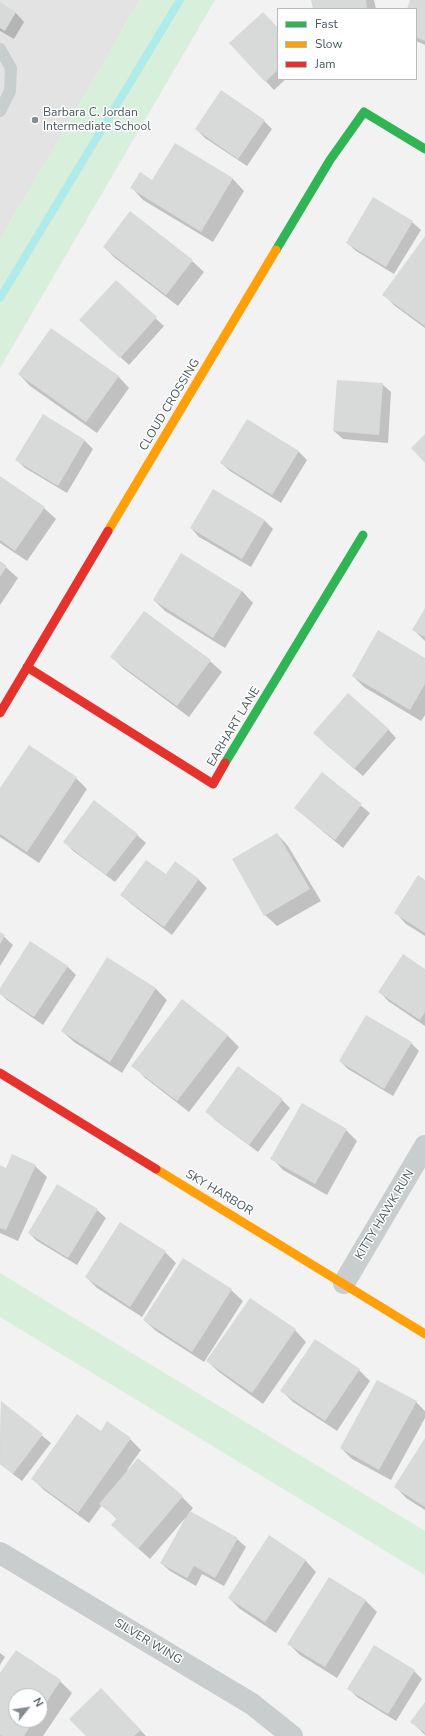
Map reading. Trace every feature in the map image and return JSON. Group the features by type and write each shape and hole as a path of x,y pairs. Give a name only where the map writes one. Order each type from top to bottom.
{"street":[{"name":"CLOUD CROSSING","path":"0,712 330,160 364,112 425,149"},
{"name":"EARHART LANE","path":"27,667 213,784 363,535"},
{"name":"SKY HARBOR","path":"0,1073 425,1334"},
{"name":"KITTY HAWK RUN","path":"344,1283 425,1146"},
{"name":"SILVER WING","path":"0,1553 252,1704 292,1736"}],"lane":[{"path":"0,49 11,68 10,91 0,112"}],"shaded area":[{"name":"Barbara C. Jordan Intermediate School","path":"0,0 140,0 0,240"}],"green space":[{"path":"140,0 215,0 0,368 0,240"},
{"path":"0,1273 425,1531 425,1575 0,1317"}],"building":[{"path":"311,0 366,0 367,8 313,8"},
{"path":"410,0 425,0 425,41 417,37 417,8 407,8"},
{"path":"0,2 16,12 5,31 0,28"},
{"path":"263,12 277,27 277,71 265,82 229,43"},
{"path":"221,90 265,120 238,159 195,129"},
{"path":"175,143 233,178 201,232 130,188 140,172 152,180"},
{"path":"373,197 413,221 386,267 346,243"},
{"path":"130,211 193,260 166,295 103,247"},
{"path":"425,236 425,326 382,295"},
{"path":"116,280 157,317 120,358 79,320"},
{"path":"51,328 119,376 86,422 18,374"},
{"path":"337,380 383,383 379,435 333,431"},
{"path":"43,414 85,440 58,486 15,460"},
{"path":"247,419 299,451 272,495 220,463"},
{"path":"425,434 425,463 411,448"},
{"path":"0,476 45,507 15,551 0,540"},
{"path":"213,489 265,520 242,559 190,528"},
{"path":"181,553 242,591 213,638 153,600"},
{"path":"0,561 7,566 0,577"},
{"path":"425,608 425,637 412,630"},
{"path":"144,611 211,660 177,706 110,657"},
{"path":"378,630 425,658 425,684 410,710 352,676"},
{"path":"348,693 389,729 354,769 313,733"},
{"path":"29,745 77,777 27,852 0,834 0,788"},
{"path":"322,772 362,804 335,840 294,808"},
{"path":"94,800 138,834 106,875 63,842"},
{"path":"277,833 310,889 264,916 232,859"},
{"path":"146,860 166,874 175,861 199,879 164,927 120,895"},
{"path":"418,875 425,880 425,933 394,913"},
{"path":"0,932 5,935 0,944"},
{"path":"30,941 68,966 34,1017 0,994 0,988"},
{"path":"403,954 425,969 425,1012 420,1020 378,992"},
{"path":"107,957 156,988 110,1062 61,1031"},
{"path":"182,999 228,1035 177,1101 131,1066"},
{"path":"366,1015 412,1042 384,1089 339,1061"},
{"path":"238,1066 283,1099 249,1145 205,1112"},
{"path":"302,1103 347,1129 315,1184 270,1159"},
{"path":"12,1154 36,1165 6,1230 0,1228 0,1165 6,1168"},
{"path":"57,1184 98,1209 68,1258 28,1233"},
{"path":"120,1222 166,1251 130,1307 85,1277"},
{"path":"183,1258 232,1289 192,1352 143,1320"},
{"path":"250,1298 296,1329 252,1393 206,1361"},
{"path":"315,1339 360,1369 325,1421 280,1391"},
{"path":"377,1380 417,1401 379,1470 340,1448"},
{"path":"1,1401 43,1434 13,1474 0,1464"},
{"path":"77,1414 101,1431 107,1421 131,1438 78,1513 31,1479"},
{"path":"425,1438 425,1507 394,1487"},
{"path":"138,1458 183,1496 138,1549 111,1525 117,1518 99,1504"},
{"path":"190,1511 238,1538 215,1578 194,1566 187,1578 160,1563"},
{"path":"269,1535 306,1560 265,1622 228,1598"},
{"path":"329,1577 366,1600 325,1667 287,1644"},
{"path":"374,1645 415,1670 388,1714 347,1689"},
{"path":"16,1650 61,1680 48,1700 48,1688 8,1688 8,1728 29,1728 24,1736 0,1735 0,1673"},
{"path":"101,1688 141,1730 134,1736 86,1736 69,1719"},
{"path":"425,1702 425,1733 410,1722"}],"waterway":[{"path":"0,298 180,0"}],"traffic: fast":[{"path":"276,250 330,160 364,112 425,149"},
{"path":"225,763 363,535"}],"traffic: slow":[{"path":"108,531 276,250"},
{"path":"156,1169 425,1334"}],"traffic: jam":[{"path":"0,713 108,531"},
{"path":"27,667 213,784 225,763"},
{"path":"0,1073 156,1169"}],"place":[{"name":"Barbara C. Jordan Intermediate School","path":"35,120"}]}
